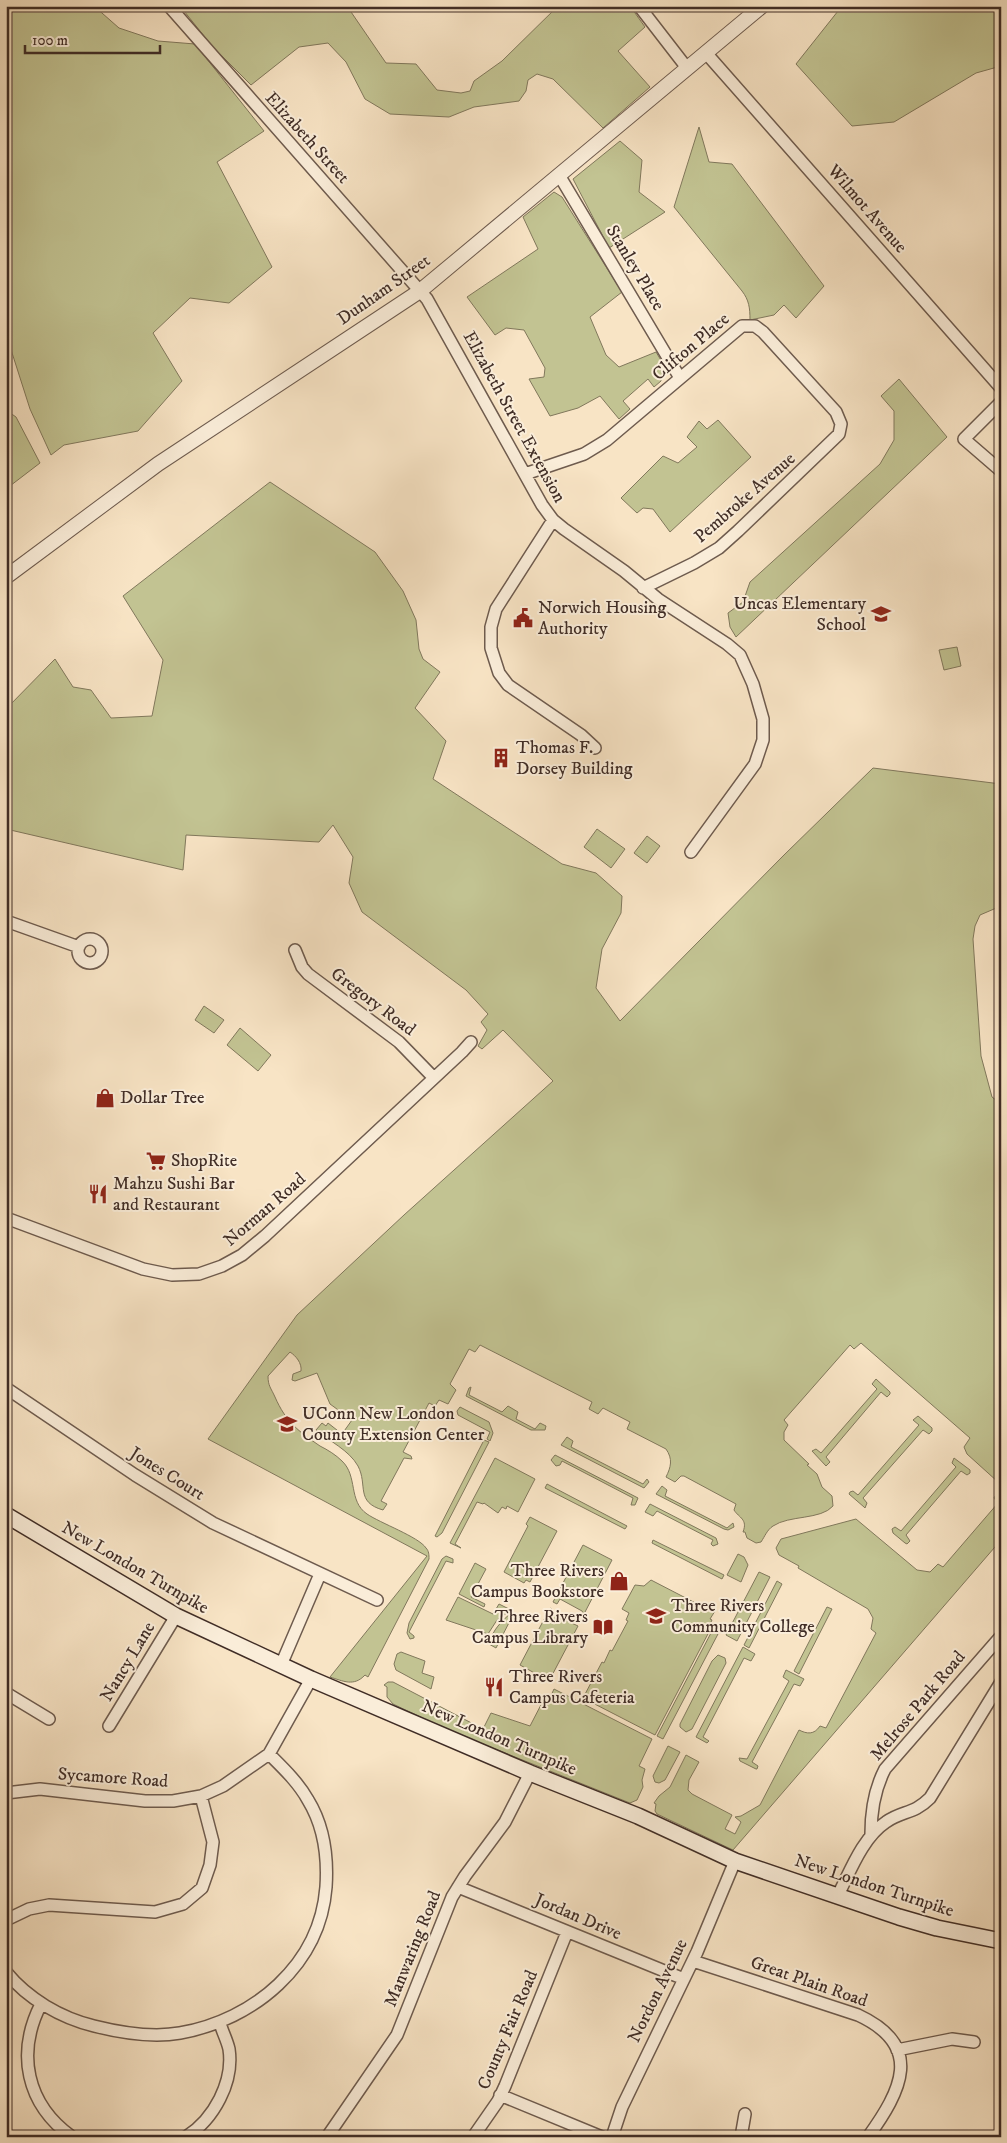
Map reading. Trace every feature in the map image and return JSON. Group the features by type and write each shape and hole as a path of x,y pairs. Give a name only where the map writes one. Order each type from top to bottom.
{"main road":[{"name":"New London Turnpike","path":"6,1515 176,1616 311,1679 530,1773 638,1816 736,1860 837,1897 938,1928 1001,1941"}],"street":[{"name":"Elizabeth Street","path":"169,6 420,291"},
{"path":"639,6 687,68"},
{"name":"Dunham Street","path":"6,578 158,464 420,291 762,6"},
{"name":"Wilmot Avenue","path":"706,53 1001,388"},
{"name":"Stanley Place","path":"559,175 680,378"},
{"name":"Elizabeth Street Extension","path":"420,291 433,308 542,505 553,520 624,571 643,588 737,652 744,663 758,699 763,720 763,740 755,764 691,852"},
{"name":"Clifton Place","path":"525,474 584,454 598,446 619,431 745,325 755,326 763,332 836,412 841,428 836,439"},
{"path":"1001,402 964,439 1001,471"},
{"name":"Pembroke Avenue","path":"643,588 694,563 719,548 836,439"},
{"path":"553,520 496,609 491,627 491,648 499,673 508,685 581,735 595,748"},
{"path":"6,920 79,947"},
{"name":"Gregory Road","path":"294,950 302,967 308,974 399,1042 434,1078"},
{"name":"Norman Road","path":"6,1218 150,1271 182,1275 206,1272 229,1263 260,1241 471,1042"},
{"name":"Jones Court","path":"6,1388 135,1475 213,1523 377,1600"},
{"path":"281,1665 320,1574"},
{"name":"Nancy Lane","path":"109,1726 176,1616"},
{"name":"Melrose Park Road","path":"871,1834 874,1798 885,1769 1001,1636"},
{"name":"Sycamore Road","path":"6,1793 40,1789 145,1801 173,1801 201,1796 223,1786 269,1754 311,1679"},
{"name":"Melrose Park Road","path":"837,1897 871,1834 888,1820 915,1811 930,1798 1001,1682"},
{"path":"6,1693 48,1719"},
{"path":"6,1972 14,1982 41,2004 78,2022 114,2032 148,2035 180,2033 220,2023 249,2008 281,1984 300,1961 316,1933 325,1898 328,1867 323,1835 309,1801 290,1776 269,1754"},
{"name":"Manwaring Road","path":"327,2137 397,2035 446,1911 458,1887 502,1827 530,1773"},
{"path":"6,1920 28,1908 49,1905 155,1912 184,1904 202,1888 210,1865 213,1842 201,1796"},
{"name":"Nordon Avenue","path":"612,2137 624,2102 693,1961 736,1860"},
{"name":"Jordan Drive","path":"458,1887 684,1979"},
{"name":"County Fair Road","path":"473,2137 500,2095 567,1932"},
{"name":"Great Plain Road","path":"693,1961 860,2016 882,2031 897,2050"},
{"path":"41,2004 32,2022 28,2038 28,2060 31,2081 37,2098 50,2116 72,2137"},
{"path":"186,2137 211,2114 223,2094 229,2073 229,2048 220,2023"},
{"path":"868,2137 888,2108 898,2088 901,2069 897,2050 950,2039 974,2042"},
{"path":"500,2095 602,2137"},
{"path":"741,2137 745,2114"}],"green space":[{"path":"6,6 94,6 119,28 158,41 195,44 264,131 217,162 272,267 229,303 190,298 153,333 182,381 138,431 64,445 51,455 30,409 6,334"},
{"path":"180,6 328,6 349,9 386,63 416,64 437,90 461,93 470,91 474,81 502,61 558,6 630,6 645,27 618,51 650,87 603,128 553,79 537,74 528,80 526,91 519,101 474,107 449,117 390,114 365,99 346,62 328,43 299,47 251,85 212,46"},
{"path":"842,6 1001,6 1001,66 976,73 894,122 852,126 796,64"},
{"path":"699,127 709,162 732,164 824,286 796,318 784,305 774,315 750,320 749,304 744,294 674,207"},
{"path":"620,141 642,160 639,192 665,212 609,248 573,179"},
{"path":"554,192 562,197 622,292 590,317 606,355 619,367 656,352 662,362 659,365 662,373 661,381 654,387 648,379 623,401 630,409 619,419 600,396 578,408 550,416 529,379 544,377 545,368 524,330 506,328 495,335 467,297 538,249 523,217"},
{"path":"899,379 947,437 736,637 730,627 728,613 743,602 750,582 880,464 894,440 894,411 881,396"},
{"path":"6,410 16,417 40,463 6,489"},
{"path":"718,420 751,457 670,532 653,509 643,508 637,513 621,498 663,456 678,463 697,447 687,437 699,421 707,429"},
{"path":"270,482 375,552 403,591 416,620 419,649 423,659 440,672 415,708 446,741 433,779 562,864 596,873 622,896 621,913 602,949 596,988 620,1021 873,768 1001,784 1001,906 980,915 975,926 973,939 981,1056 992,1097 1001,1104 1001,1540 733,1850 657,1814 655,1811 656,1804 654,1803 670,1787 686,1755 699,1762 689,1780 688,1790 692,1794 732,1815 725,1829 735,1834 741,1822 735,1817 741,1816 760,1805 799,1730 810,1733 820,1726 826,1728 876,1633 871,1629 873,1618 868,1609 779,1555 776,1548 781,1539 856,1519 917,1570 930,1572 938,1564 943,1567 998,1503 994,1498 1000,1488 998,1482 967,1454 964,1447 970,1438 861,1343 854,1349 850,1345 784,1420 788,1425 784,1432 784,1440 817,1474 822,1487 832,1496 833,1506 813,1516 787,1520 773,1526 761,1542 756,1543 747,1538 745,1532 743,1532 744,1521 734,1510 736,1504 684,1476 681,1476 675,1482 666,1477 669,1470 670,1456 666,1449 627,1429 630,1422 603,1408 598,1414 589,1409 592,1402 480,1345 475,1352 469,1349 450,1384 456,1390 448,1404 439,1400 435,1406 429,1403 403,1452 411,1456 412,1459 404,1458 381,1501 387,1504 383,1510 374,1507 365,1498 361,1473 354,1460 344,1450 316,1430 322,1423 326,1426 328,1423 342,1434 352,1420 330,1404 317,1373 295,1381 292,1380 293,1374 301,1371 301,1365 290,1352 268,1376 270,1387 288,1420 320,1446 335,1455 347,1467 357,1502 361,1509 373,1518 416,1539 428,1550 429,1555 429,1559 368,1677 365,1675 357,1681 348,1682 330,1677 427,1556 208,1439 297,1315 404,1215 553,1081 503,1030 482,1049 478,1046 487,1030 481,1022 488,1014 466,990 362,912 349,883 353,857 333,825 319,842 186,835 183,870 6,829 6,709 55,659 73,687 91,690 111,718 152,716 163,660 123,596"},
{"path":"957,647 961,666 944,670 939,650"},
{"path":"597,829 625,849 611,868 584,847"},
{"path":"647,836 660,846 647,863 634,853"},
{"path":"204,1006 224,1020 214,1033 195,1020"},
{"path":"240,1028 271,1055 258,1071 227,1045"},
{"path":"876,1379 890,1394 887,1397 881,1392 826,1457 830,1462 826,1466 812,1451 816,1449 821,1453 877,1389 872,1384"},
{"path":"471,1387 469,1395 502,1412 508,1406 518,1412 516,1419 535,1429 540,1423 546,1426 545,1430 531,1430 466,1396"},
{"path":"460,1407 489,1422 493,1433 490,1441 487,1439 490,1432 458,1415 457,1411"},
{"path":"918,1416 932,1428 932,1431 929,1434 923,1430 863,1498 867,1503 865,1508 849,1494 850,1492 853,1491 858,1495 919,1425 913,1420"},
{"path":"567,1437 573,1441 571,1447 643,1484 647,1479 649,1482 644,1488 561,1445"},
{"path":"484,1440 489,1442 442,1533 437,1537 435,1536"},
{"path":"555,1455 638,1498 635,1505 631,1505 633,1498 562,1461 560,1465 556,1466 551,1460"},
{"path":"495,1458 535,1479 518,1512 507,1506 506,1509 502,1507 498,1513 484,1503 477,1502 455,1544 461,1548 450,1543"},
{"path":"954,1458 970,1470 970,1473 967,1475 961,1471 906,1535 910,1541 907,1544 905,1543 893,1533 892,1529 895,1527 901,1531 956,1467 952,1463"},
{"path":"547,1484 627,1526 625,1529 545,1488"},
{"path":"662,1486 667,1490 665,1496 727,1528 733,1523 734,1527 728,1530 724,1529 656,1494"},
{"path":"650,1504 716,1538 718,1544 713,1546 711,1544 713,1540 657,1511 653,1516 645,1512"},
{"path":"530,1517 557,1531 530,1582 526,1580 524,1583 504,1572 528,1526 526,1524"},
{"path":"653,1540 724,1575 722,1579 652,1543"},
{"path":"583,1545 612,1560 584,1614 560,1599 557,1604 553,1602"},
{"path":"738,1554 744,1557 748,1565 741,1582 727,1575"},
{"path":"446,1556 453,1559 453,1563 446,1561 409,1632 414,1636 414,1638 410,1639 407,1633 409,1623 442,1559"},
{"path":"475,1563 486,1569 471,1597 485,1604 484,1607 459,1594"},
{"path":"759,1572 770,1577 737,1641 726,1635"},
{"path":"651,1580 709,1610 711,1608 715,1611 710,1619 712,1620 708,1628 710,1630 655,1735 583,1698 602,1662 604,1663 610,1650 612,1651 628,1621 626,1620 629,1613 622,1609 635,1585 644,1586"},
{"path":"777,1581 782,1584 749,1648 744,1645"},
{"path":"458,1597 493,1614 499,1604 511,1610 497,1620 488,1634 446,1620"},
{"path":"827,1607 832,1609 799,1674 794,1671"},
{"path":"550,1608 553,1610 552,1614 578,1626 549,1681 520,1665"},
{"path":"512,1612 514,1613 496,1648 489,1644 495,1630"},
{"path":"712,1631 718,1634 663,1739 657,1736"},
{"path":"743,1647 755,1654 751,1661 744,1658 703,1737 709,1741 707,1743 696,1737"},
{"path":"401,1652 425,1661 422,1673 434,1677 431,1689 396,1670 394,1664 397,1654"},
{"path":"718,1655 725,1658 726,1663 692,1729 686,1732 680,1727 680,1724 712,1661"},
{"path":"786,1670 804,1679 800,1686 794,1684 752,1762 758,1766 756,1769 740,1761 739,1758 747,1759 789,1681 783,1677"},
{"path":"388,1682 393,1682 483,1729 491,1713 530,1726 544,1699 549,1700 554,1689 652,1739 639,1766 645,1769 642,1780 643,1787 637,1800 630,1803 450,1731 393,1704 387,1697 387,1687 384,1685"},
{"path":"668,1746 680,1752 665,1780 659,1783 655,1782 653,1776"}],"place":[{"name":"Uncas Elementary School","path":"881,614"},
{"name":"Norwich Housing Authority","path":"523,618"},
{"name":"Thomas F. Dorsey Building","path":"501,758"},
{"name":"Dollar Tree","path":"105,1098"},
{"name":"ShopRite","path":"156,1161"},
{"name":"Mahzu Sushi Bar and Restaurant","path":"98,1194"},
{"name":"UConn New London County Extension Center","path":"287,1424"},
{"name":"Three Rivers Campus Bookstore","path":"619,1581"},
{"name":"Three Rivers Community College","path":"656,1616"},
{"name":"Three Rivers Campus Library","path":"603,1627"},
{"name":"Three Rivers Campus Cafeteria","path":"494,1687"}]}
